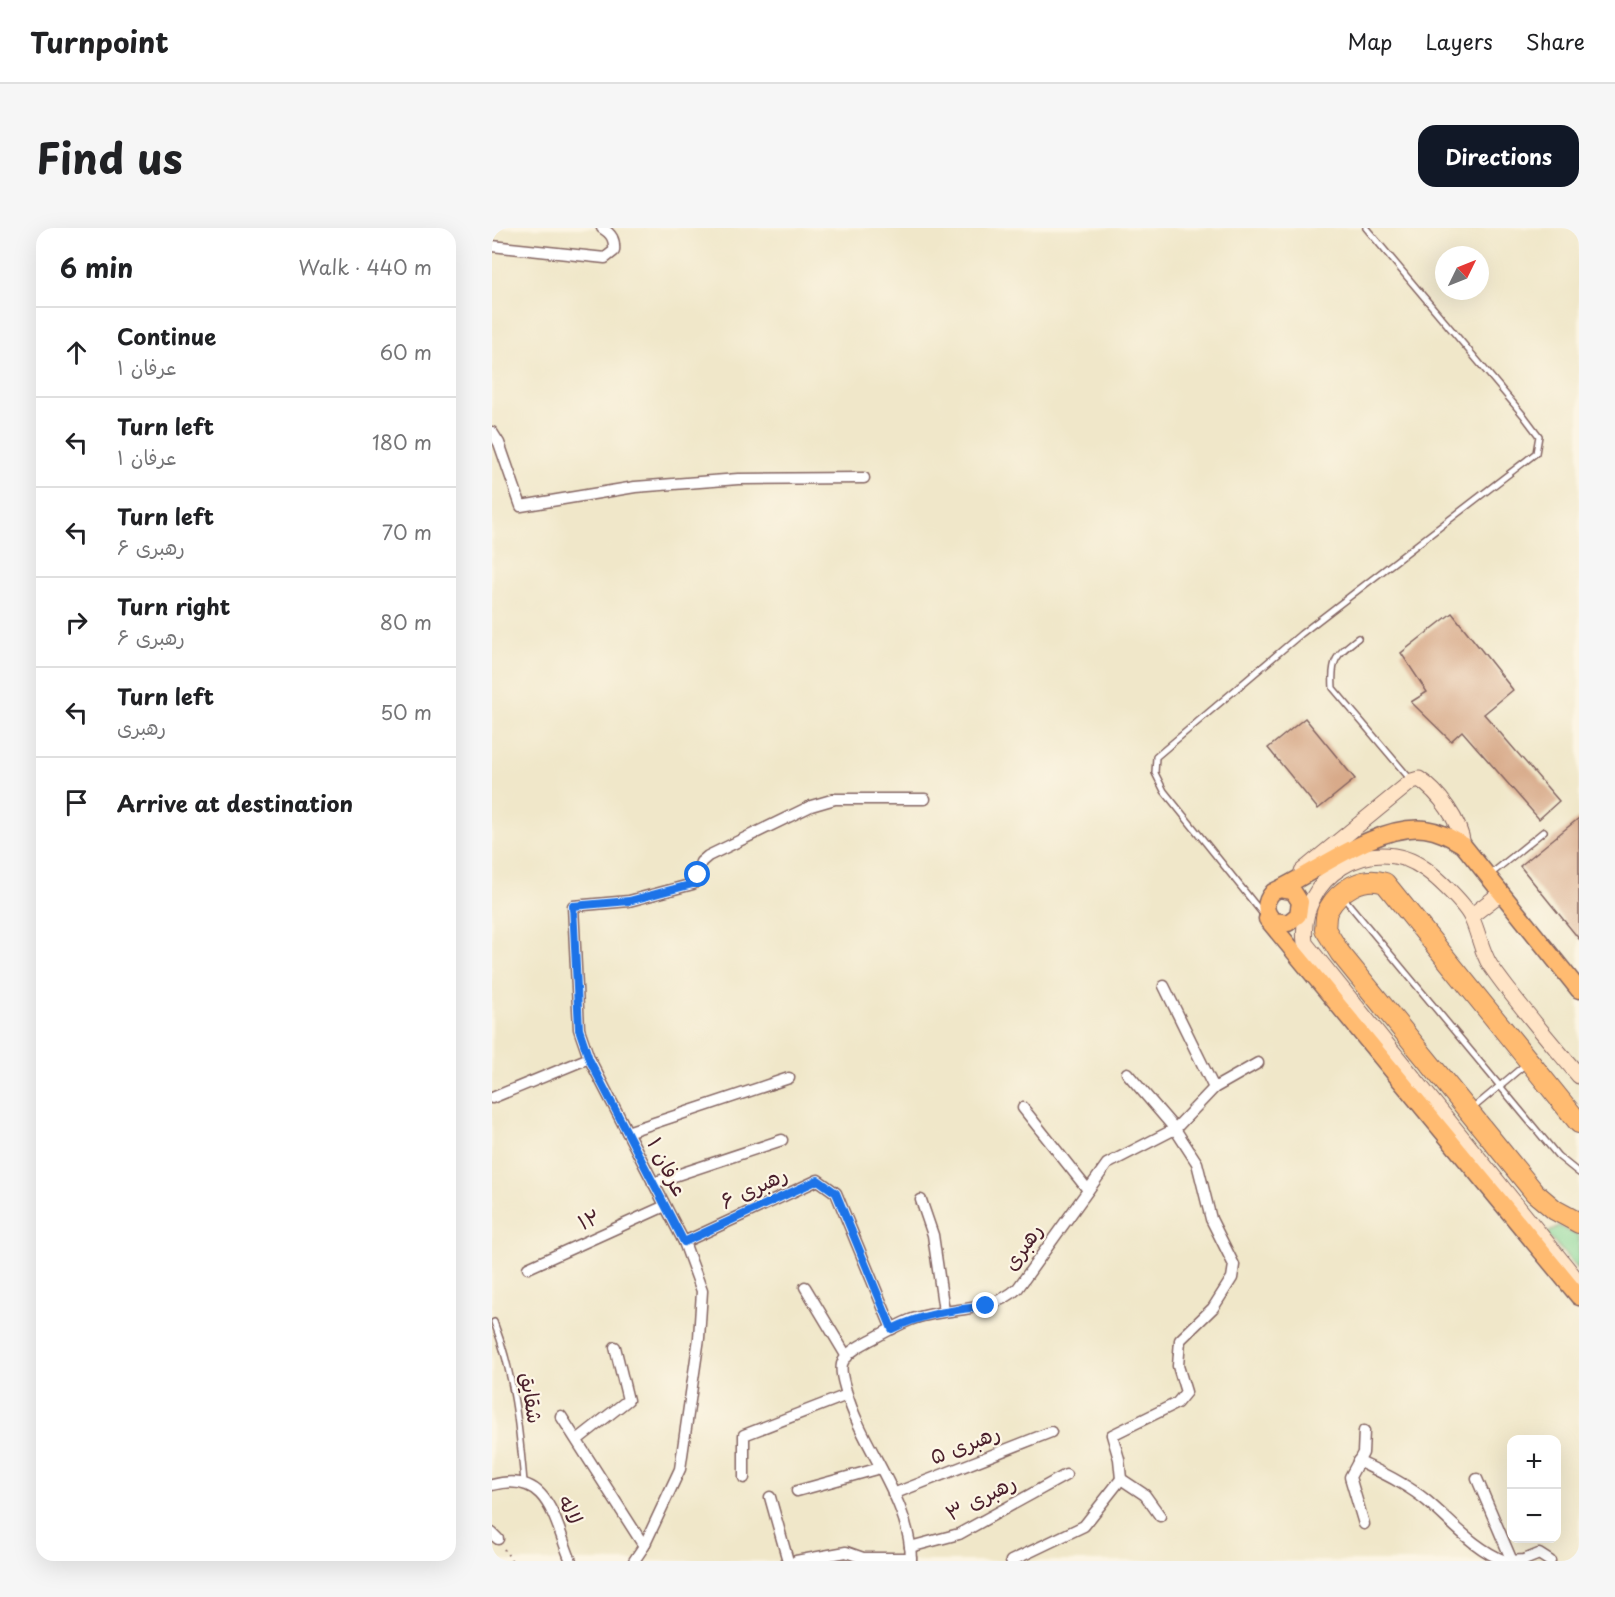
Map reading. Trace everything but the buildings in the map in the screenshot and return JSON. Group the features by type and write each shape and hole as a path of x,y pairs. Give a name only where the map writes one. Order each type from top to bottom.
{"highway":[{"path":"1579,1123 1385,883 1372,879 1357,883 1327,911 1325,929 1341,953 1535,1192 1555,1210 1579,1223"}],"main road":[{"path":"1279,889 1412,782 1419,779 1428,785 1456,821 1463,846"},
{"path":"1578,1286 1545,1256 1268,917 1266,903 1273,892 1379,837 1404,830 1424,828 1446,834 1463,846 1579,990"},
{"path":"1578,1286 1305,943 1303,925 1312,898 1330,875 1348,864 1384,855 1404,858 1425,868 1471,916 1489,962 1509,992 1579,1076"},
{"path":"1268,917 1281,923 1288,923 1294,920 1301,909 1298,896 1293,891 1279,889"},
{"path":"1471,916 1501,893"}],"street":[{"path":"492,246 605,258 614,251 614,245 613,237 602,228"},
{"path":"492,432 499,443 521,506 635,487 738,479 864,478"},
{"name":"عرفان ۱","path":"634,1561 644,1546 680,1469 699,1338 702,1291 684,1242 589,1059 579,1029 573,906 629,901 693,884 701,862 708,856 811,806 835,799 925,799"},
{"path":"1164,986 1214,1088"},
{"path":"492,1098 589,1059"},
{"name":"رهبری","path":"847,1358 856,1347 910,1320 944,1311 986,1306 1008,1298 1018,1288 1107,1164 1174,1129 1214,1088 1258,1063"},
{"path":"1011,1561 1084,1526 1121,1479 1119,1459 1112,1436 1177,1403 1186,1392 1178,1366 1180,1341 1213,1308 1232,1278 1234,1265 1211,1220 1197,1163 1174,1129 1127,1073"},
{"path":"627,1132 789,1078"},
{"path":"1023,1108 1088,1190"},
{"path":"653,1183 782,1140"},
{"name":"رهبری ۶","path":"684,1242 818,1180 836,1193 892,1329"},
{"path":"921,1200 933,1235 944,1311"},
{"name":"۱۲","path":"528,1268 666,1206"},
{"path":"805,1287 847,1358 842,1364 842,1375 853,1416 893,1494 911,1555"},
{"path":"577,1440 628,1400 615,1347"},
{"path":"744,1478 744,1435 848,1395"},
{"path":"561,1416 644,1546"},
{"path":"1364,1431 1363,1453 1350,1478 1364,1524"},
{"name":"رهبری ۵","path":"893,1494 1051,1432"},
{"path":"1358,1461 1389,1476 1425,1500 1473,1542 1505,1561 1524,1560 1539,1554 1550,1561"},
{"path":"797,1491 880,1468"},
{"name":"رهبری ۳","path":"796,1561 846,1552 863,1558 911,1555 959,1534 1066,1475"},
{"path":"1121,1479 1145,1496 1160,1516"},
{"path":"1477,1479 1505,1561"},
{"path":"492,1485 514,1480 525,1482"},
{"name":"لاله","path":"525,1482 537,1488 544,1499 571,1561"},
{"path":"770,1497 788,1561"}],"lane":[{"path":"1268,917 1164,791 1155,773 1156,757 1301,634 1536,453 1539,436 1366,228"},
{"path":"1358,638 1337,654 1331,670 1332,688 1412,782"},
{"path":"1488,877 1544,831"},
{"path":"1342,895 1558,1156 1579,1173"},
{"path":"1470,1110 1529,1061"},
{"name":"شقایق","path":"494,1322 507,1358 514,1391 525,1482"}],"green space":[{"path":"1558,1226 1579,1236 1579,1270 1547,1234"}],"route":[{"path":"698,875 693,884 629,901 573,906 579,1029 589,1059 684,1242 818,1180 836,1193 892,1329 910,1320 944,1311 986,1306"}]}
